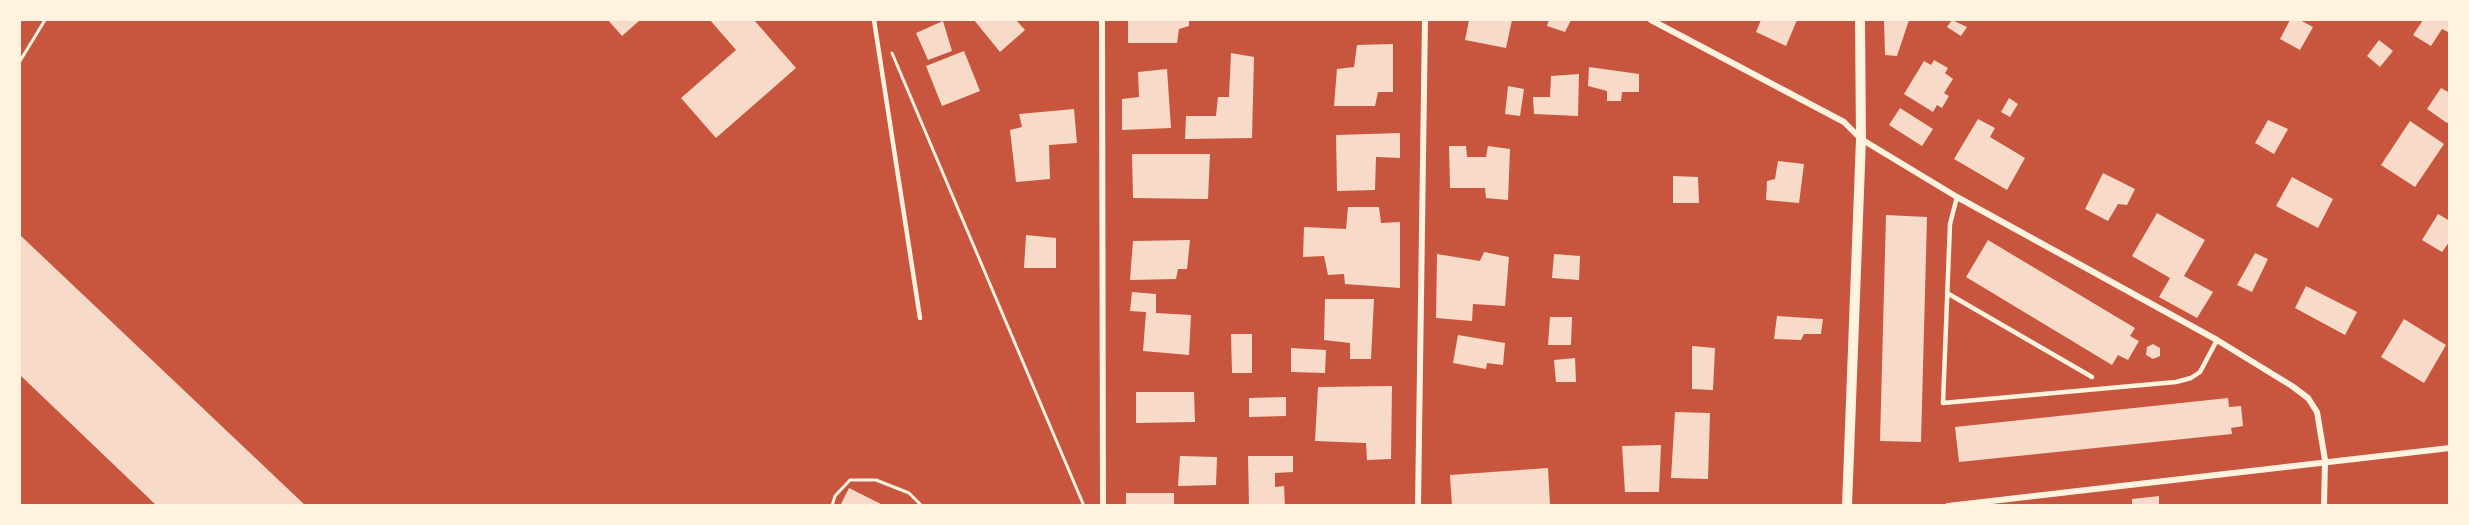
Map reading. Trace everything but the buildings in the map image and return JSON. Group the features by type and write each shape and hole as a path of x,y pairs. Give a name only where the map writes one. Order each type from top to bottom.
{"street":[{"path":"1102,20 1103,506"},
{"path":"1418,506 1425,20"},
{"path":"1651,20 1844,122 1861,139 1957,197 2217,340 2292,386 2308,398 2317,412 2325,460 2324,506"},
{"path":"1847,506 1861,139 1860,20"},
{"path":"1948,506 2450,447"}],"lane":[{"path":"874,20 920,318"},
{"path":"1957,197 1950,224 1943,403 2176,382 2191,378 2200,372 2217,340"},
{"path":"1947,293 2092,377"}],"path":[{"path":"20,61 45,20"},
{"path":"892,53 1084,506"},
{"path":"832,506 835,496 850,480 876,480 909,493 922,506"}]}
